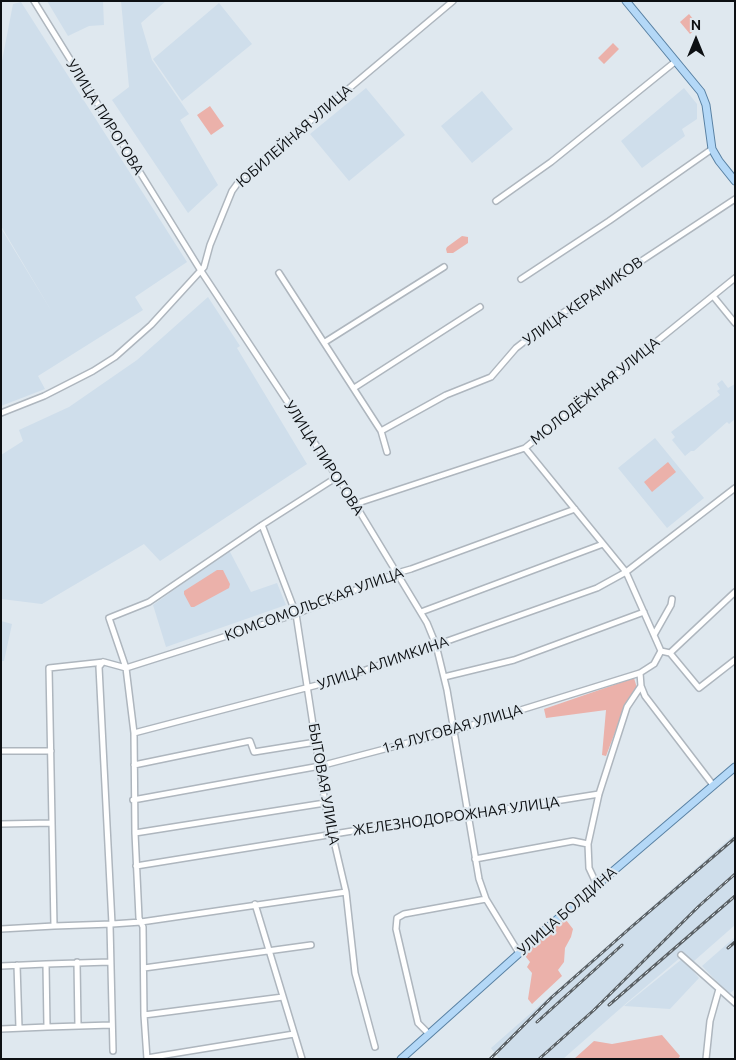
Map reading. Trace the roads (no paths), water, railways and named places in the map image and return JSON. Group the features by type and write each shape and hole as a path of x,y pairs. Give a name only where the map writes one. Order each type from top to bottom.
{"main road":[{"path":"626,1 704,97 712,149 735,181"},
{"name":"УЛИЦА БОЛДИНА","path":"401,1059 519,953 735,767"}],"street":[{"name":"УЛИЦА ПИРОГОВА","path":"34,1 202,271 338,477 428,623 444,677 479,879 486,899 519,953"},
{"name":"ЮБИЛЕЙНАЯ УЛИЦА","path":"1,413 44,396 93,371 115,357 151,325 202,271 210,245 232,191 240,180 453,1"},
{"path":"496,201 551,162 676,61"},
{"path":"521,279 609,221 712,149"},
{"name":"УЛИЦА КЕРАМИКОВ","path":"381,431 446,395 491,377 516,348 552,320 735,199"},
{"path":"325,342 444,267"},
{"path":"279,273 381,431 387,452"},
{"name":"МОЛОДЁЖНАЯ УЛИЦА","path":"355,504 525,448 735,278"},
{"path":"713,296 735,323"},
{"path":"354,388 480,307"},
{"path":"525,448 626,572 660,651 670,653 699,688 735,660"},
{"path":"294,1034 147,1058 144,1016 143,926 139,918 133,800 134,733 126,668 109,618 149,602 262,525 338,477"},
{"name":"УЛИЦА АЛИМКИНА","path":"134,733 340,679 597,588 626,572 735,488"},
{"name":"КОМСОМОЛЬСКАЯ УЛИЦА","path":"126,668 296,614 397,572 411,569 575,509"},
{"name":"БЫТОВАЯ УЛИЦА","path":"262,525 296,614 325,803 346,892 355,973 375,1047"},
{"path":"421,612 603,544"},
{"path":"670,653 735,592"},
{"path":"654,635 671,605 672,599"},
{"path":"444,677 514,660 644,612"},
{"name":"1-Я ЛУГОВАЯ УЛИЦА","path":"133,800 320,766 453,731 640,673 654,664 660,651"},
{"path":"54,926 49,668 104,662 126,668"},
{"path":"104,662 99,667 111,925 110,962 113,1051"},
{"path":"640,673 641,686 645,696 713,785"},
{"path":"597,885 589,868 588,844 599,794 627,707 641,686"},
{"path":"134,765 250,741 254,752 316,742"},
{"path":"2,750 51,751"},
{"name":"ЖЕЛЕЗНОДОРОЖНАЯ УЛИЦА","path":"136,866 599,794"},
{"path":"135,834 325,803"},
{"path":"1,824 52,823"},
{"path":"475,859 574,841 588,844"},
{"path":"1,929 141,922 346,892"},
{"path":"429,1034 418,1023 396,930 397,918 404,914 486,899"},
{"path":"255,904 302,1059"},
{"path":"144,968 311,945"},
{"path":"681,956 735,1003"},
{"path":"77,962 78,1026"},
{"path":"1,966 110,962"},
{"path":"46,964 47,1027"},
{"path":"17,965 19,1028"},
{"path":"706,1059 710,1021 719,989"},
{"path":"144,1016 283,997"},
{"path":"1,1029 111,1025"}],"railway":[{"path":"490,1059 552,997 735,838"},
{"path":"539,1059 594,1010 699,906 735,874"},
{"path":"609,1005 735,896"},
{"path":"728,948 735,942"},
{"path":"537,1022 622,945"}]}
